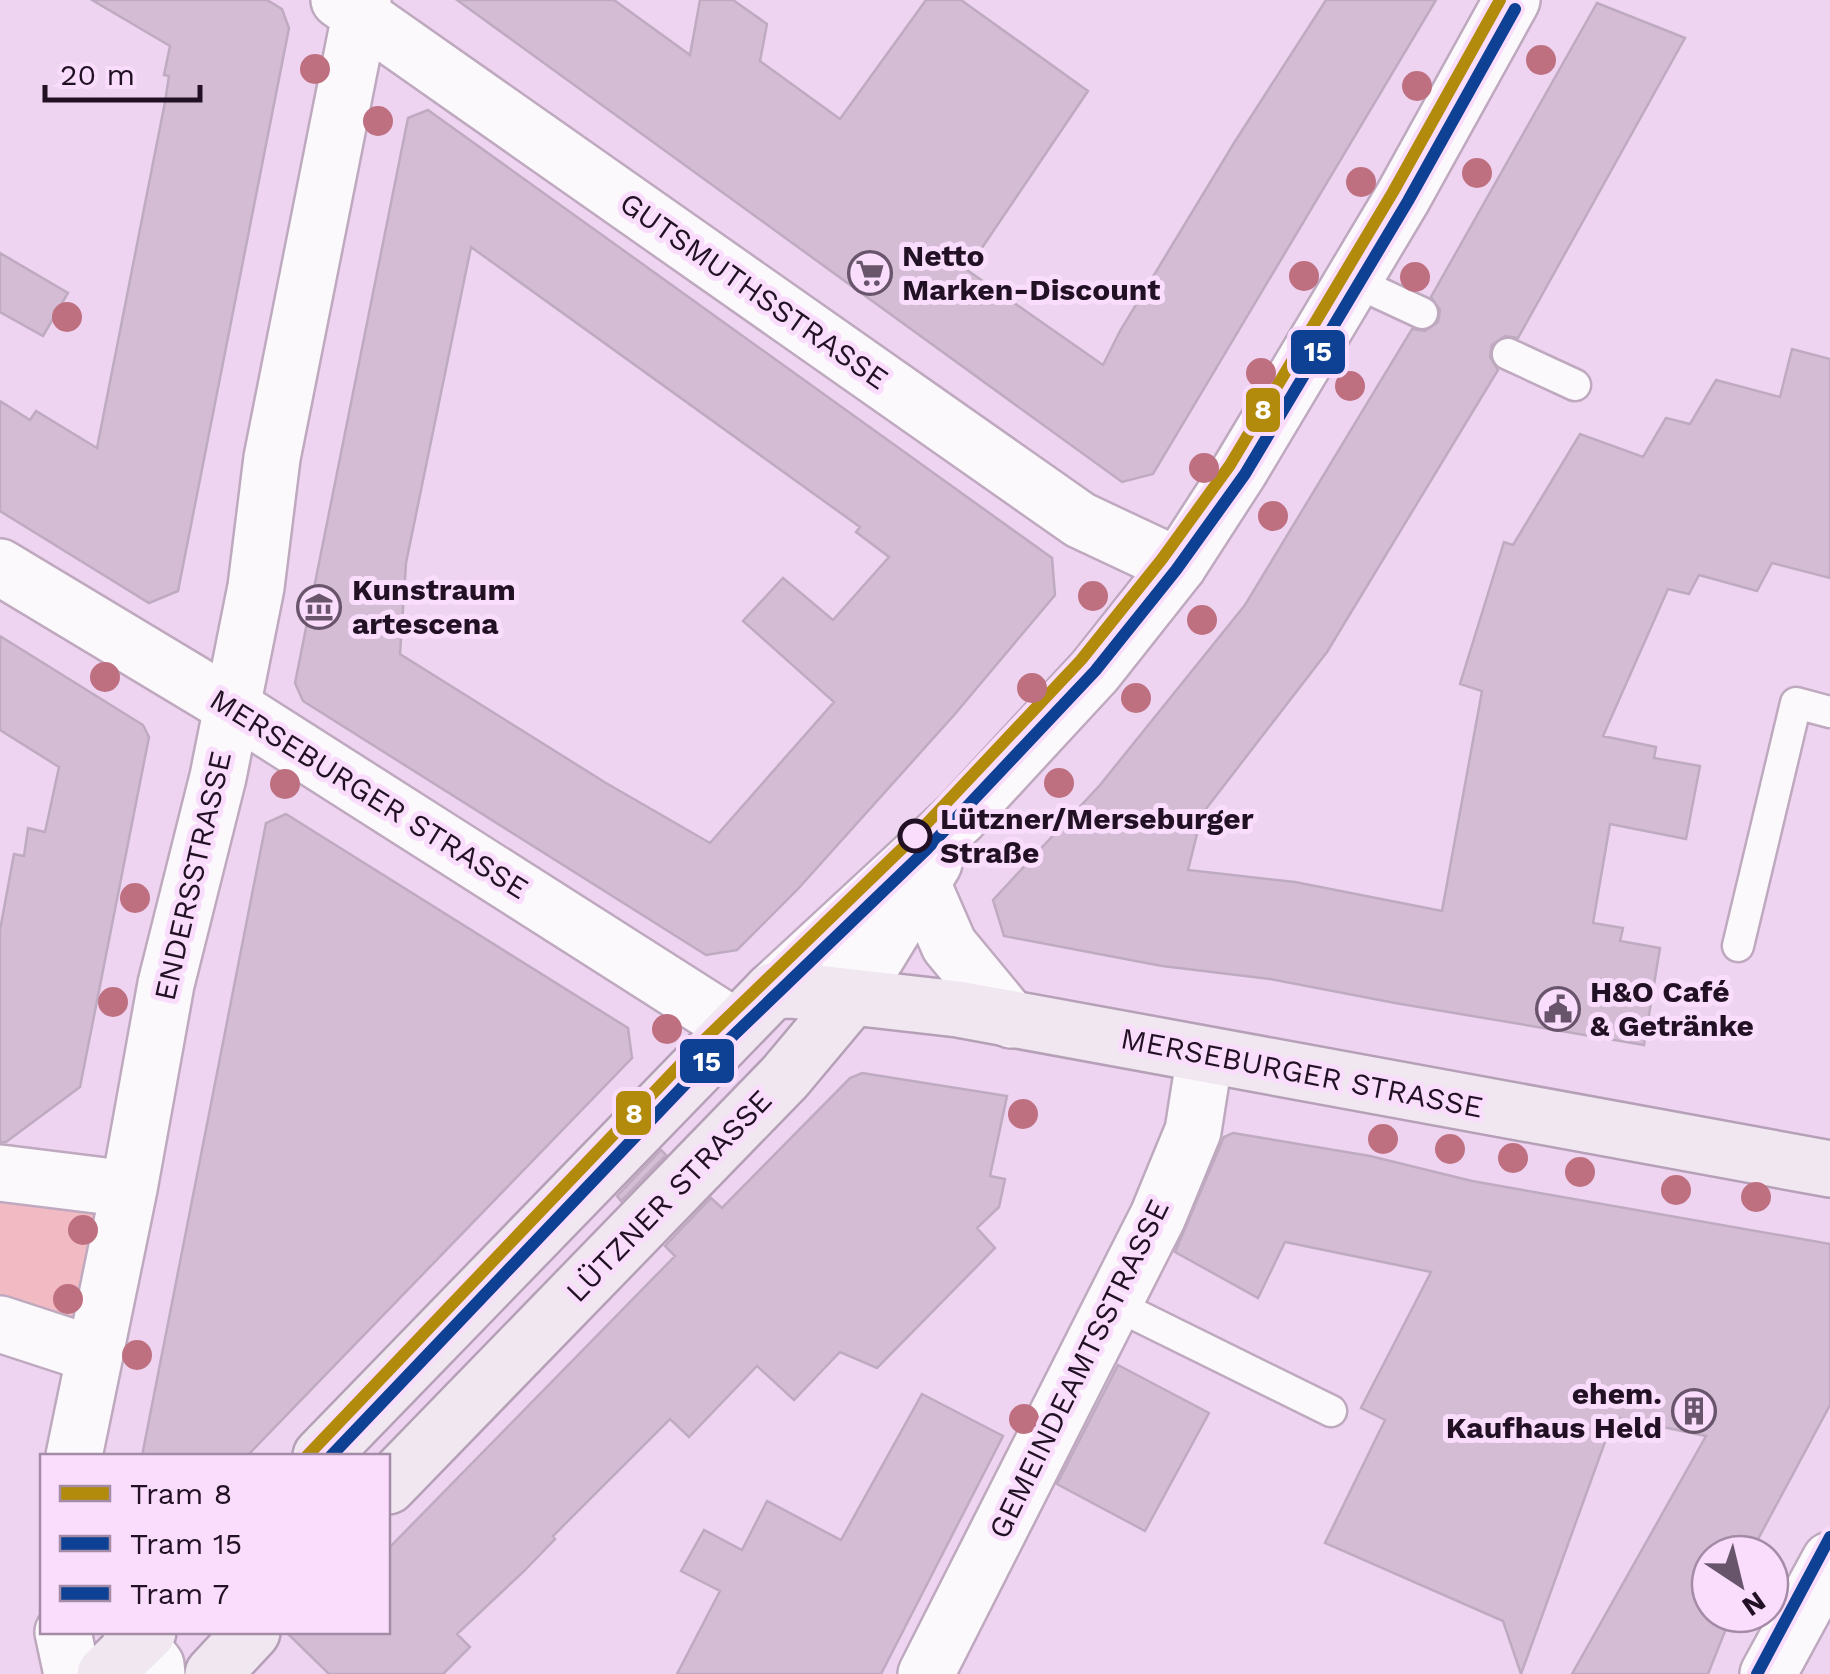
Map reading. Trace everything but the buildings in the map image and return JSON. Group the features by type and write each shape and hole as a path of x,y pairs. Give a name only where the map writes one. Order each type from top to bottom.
{"main road":[{"name":"MERSEBURGER STRASSE","path":"753,1009 852,997 958,1009 1830,1170"},
{"name":"LÜTZNER STRASSE","path":"390,1484 785,1077 852,997"},
{"path":"323,1454 753,1009"},
{"path":"213,1674 250,1634"}],"street":[{"path":"753,1009 960,817 1094,671 1178,566 1353,281 1512,0"},
{"name":"GUTSMUTHSSTRASSE","path":"354,5 1080,520 1178,566"},
{"name":"ENDERSSTRASSE","path":"74,1454 166,984 218,776 256,587 272,458 354,5"},
{"name":"MERSEBURGER STRASSE","path":"0,567 753,1009"},
{"path":"960,817 922,884 949,945 1011,1020"},
{"name":"LÜTZNER STRASSE","path":"852,997 922,884"},
{"name":"GEMEINDEAMTSSTRASSE","path":"926,1674 1158,1216 1193,1131 1205,1055"},
{"path":"0,1173 129,1189"},
{"path":"0,1324 95,1355"},
{"path":"1768,1674 1830,1560"},
{"path":"63,1634 72,1674"}],"lane":[{"path":"1353,281 1422,312"},
{"path":"1508,354 1575,385"},
{"path":"1738,946 1796,703 1830,712"},
{"path":"1114,1304 1331,1410"}],"shaded area":[{"path":"0,1173 129,1189 95,1355 0,1324"}],"tram line":[{"name":"8","path":"309,1454 699,1045 915,836 1081,660 1162,559 1230,465 1393,192 1500,0"},
{"name":"15","path":"333,1454 711,1057 927,849 1095,671 1176,570 1245,474 1408,201 1515,9"},
{"name":"7","path":"1757,1674 1830,1537"}],"place":[{"name":"Netto Marken-Discount","path":"870,273"},
{"name":"Kunstraum artescena","path":"319,607"},
{"name":"Lützner/Merseburger Straße","path":"915,836"},
{"name":"H&O Café & Getränke","path":"1558,1009"},
{"name":"ehem. Kaufhaus Held","path":"1694,1411"}]}
